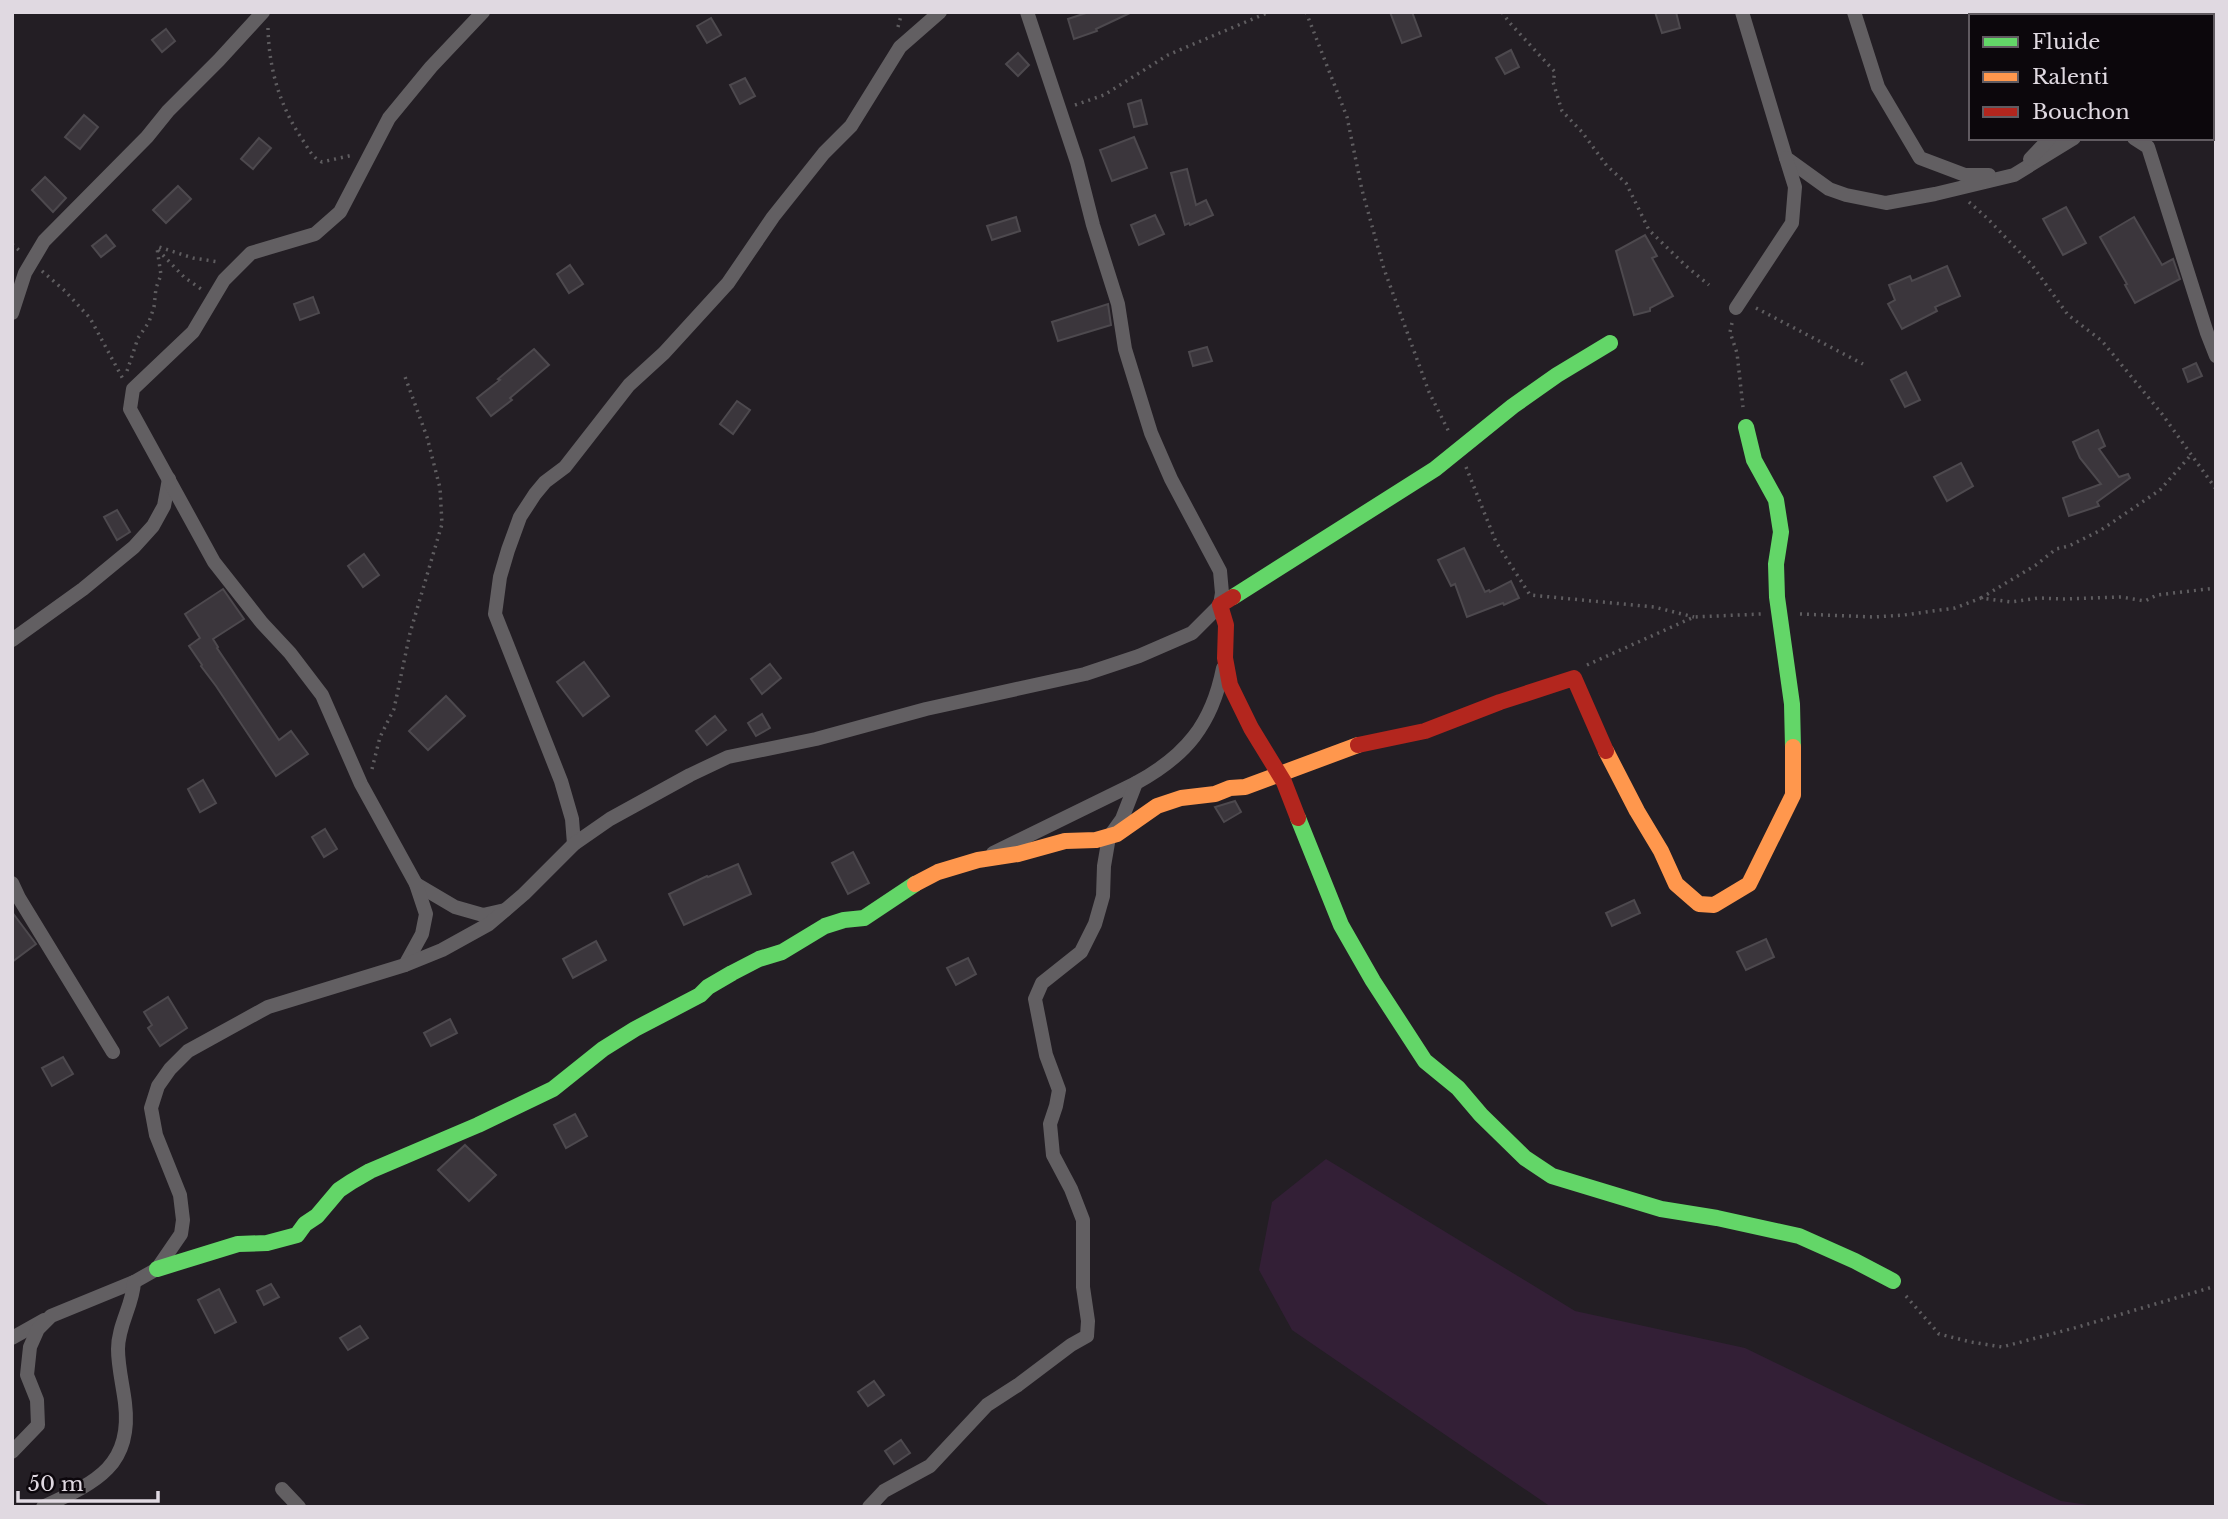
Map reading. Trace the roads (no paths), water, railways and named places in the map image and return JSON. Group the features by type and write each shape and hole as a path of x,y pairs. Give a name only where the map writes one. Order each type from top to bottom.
{"street":[{"path":"405,965 422,934 426,914 416,884 361,784 322,695 214,562 130,409 133,389 193,332 224,279 235,268 251,253 316,234 340,212 389,118 431,67 483,12"},
{"path":"574,844 572,819 561,781 495,614 500,577 520,517 534,494 565,467 629,385 664,353 728,284 773,217 824,153 851,126 900,47 940,12"},
{"path":"978,860 1162,769 1186,748 1218,693 1225,658 1226,625 1220,605 1220,571 1171,479 1151,433 1125,349 1118,304 1093,225 1077,162 1027,12"},
{"path":"1737,308 1792,223 1795,187 1742,12"},
{"path":"1854,12 1878,87 1920,158 1965,175 2014,175 2048,140"},
{"path":"12,313 25,274 44,241 146,138 169,111 266,18"},
{"path":"1786,158 1829,190 1886,203 2014,175 2071,140"},
{"path":"2137,140 2148,147 2216,356"},
{"path":"157,1269 181,1234 183,1220 180,1195 156,1135 151,1108 158,1086 188,1051 268,1007 405,965 442,950 489,924 574,844 621,813 728,757 816,739 926,709 1085,674 1139,656 1192,633 1220,605 1435,470 1513,406 1556,375 1610,342"},
{"path":"12,1338 51,1316 134,1282 157,1269 238,1244 267,1243 297,1235 339,1190 370,1171 478,1125 553,1089 604,1049 760,959 782,952 825,926 864,918 938,872 978,860 1018,854 1065,841 1109,837 1157,806 1181,798 1216,794 1230,788 1244,788 1359,745 1425,731 1500,702 1574,678 1606,750 1676,884 1699,904 1714,905 1749,884 1793,795 1793,704 1779,613 1776,564 1781,532 1776,500 1754,460 1746,427"},
{"path":"12,640 83,589 134,547 153,526 164,506 169,480"},
{"path":"1225,658 1230,685 1251,728 1280,775 1341,925 1403,1029 1425,1061 1458,1088 1525,1158 1552,1176 1661,1209 1800,1236 1893,1282"},
{"path":"869,1507 884,1492 930,1466 987,1405 1087,1336 1083,1287 1083,1220 1053,1155 1050,1124 1059,1090 1046,1055 1035,999 1042,983 1081,952 1095,924 1103,896 1109,837 1122,819 1136,783"},
{"path":"12,883 113,1052"},
{"path":"416,884 455,907 482,915 507,909"},
{"path":"43,1507 92,1482 114,1463 125,1439 126,1408 118,1349 122,1320 133,1295 134,1282"},
{"path":"12,1451 38,1424 37,1400 27,1375 30,1347 38,1329 51,1316"},
{"path":"282,1489 299,1507"}]}
